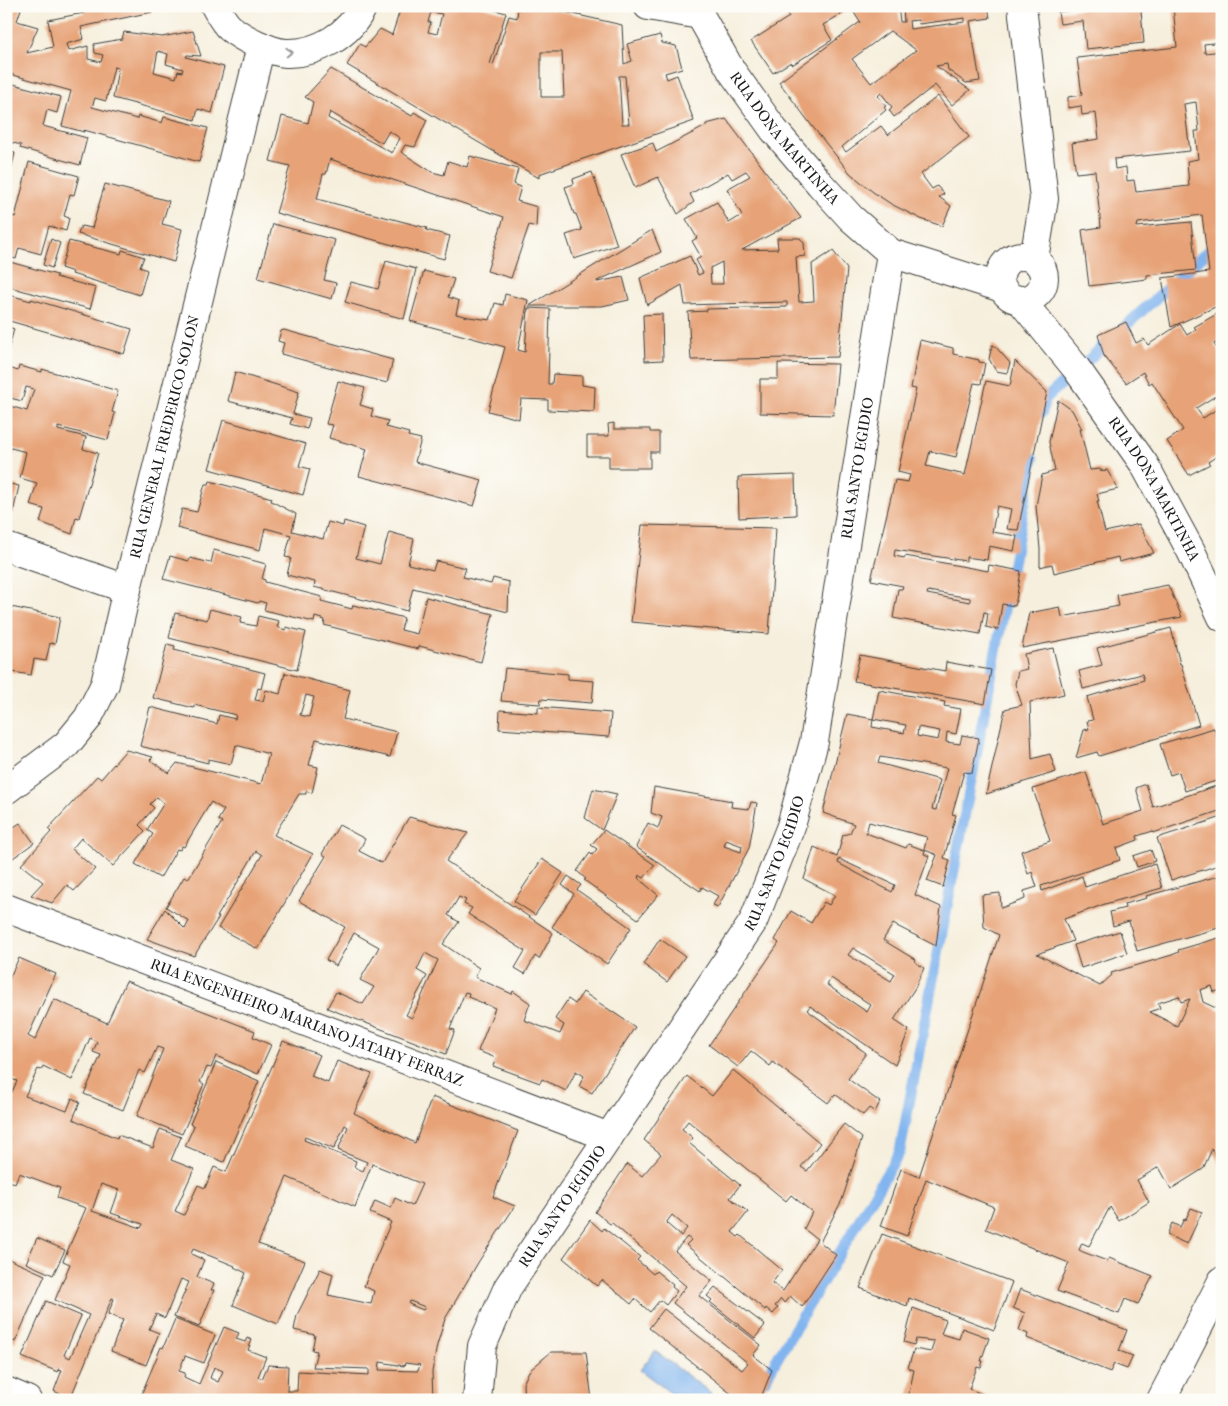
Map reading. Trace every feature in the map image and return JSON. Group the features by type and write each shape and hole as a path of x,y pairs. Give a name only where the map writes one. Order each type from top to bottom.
{"street":[{"path":"215,6 229,28 261,46 285,53 313,49 339,36 359,16 363,6"},
{"path":"648,6 699,10"},
{"path":"891,253 1019,277 1044,199 1022,6"},
{"name":"RUA DONA MARTINHA","path":"699,10 731,70 774,130 851,218 891,253"},
{"name":"RUA GENERAL FREDERICO SOLON","path":"6,790 66,745 88,718 105,684 126,589 261,46"},
{"name":"RUA SANTO EGIDIO","path":"477,1400 482,1346 508,1287 753,922 791,826 814,742 891,253"},
{"name":"RUA DONA MARTINHA","path":"1019,277 1076,368 1144,464 1191,551 1222,616"},
{"path":"6,547 126,589"},
{"name":"RUA ENGENHEIRO MARIANO JATAHY FERRAZ","path":"6,908 609,1137"},
{"path":"1161,1400 1222,1281"},
{"path":"6,1391 27,1400"}],"water":[{"path":"655,1351 711,1393 706,1400 680,1400 640,1370"}],"building":[{"path":"6,6 22,6 17,21 38,27 27,53 53,47 48,20 84,13 83,6 150,6 152,12 81,27 84,39 66,44 68,51 88,46 88,59 101,62 103,55 95,53 94,44 122,39 124,32 162,37 193,31 201,56 187,55 186,57 224,67 212,113 198,109 195,120 113,98 118,68 114,67 106,101 95,98 92,107 137,119 138,116 162,123 164,117 208,128 199,162 84,130 84,132 62,126 71,91 6,73","holes":["158,51 168,54 166,64 183,69 182,72 178,71 176,78 154,72"]},
{"path":"410,6 481,6 506,13 490,64 493,65 509,16 517,18 518,6 538,6 622,25 624,64 632,61 627,44 660,35 662,43 676,46 682,68 665,73 667,79 677,75 694,121 539,174 539,178 347,65 360,44 365,47 380,29 392,35 401,7 409,10","holes":["431,12 442,14 437,34 428,32","541,52 562,52 564,97 541,97","619,76 625,76 629,124 622,124"]},
{"path":"783,6 898,6 900,22 904,22 903,6 988,6 990,18 970,21 980,81 966,83 948,70 947,64 936,66 970,90 952,105 935,85 894,117 889,110 892,107 881,93 878,96 886,106 884,107 886,110 842,147 846,152 881,126 888,135 938,96 969,137 921,174 932,189 937,186 944,194 939,197 951,206 942,226 921,219 891,204 850,173 779,82 860,22 851,8 823,25 832,40 792,65 791,62 773,73 751,41 789,17","holes":["965,18 965,22 910,29 909,21 918,20 919,24","890,31 916,50 871,83 852,59"]},
{"path":"1081,6 1161,6 1162,9 1141,11 1144,43 1086,49 1083,21 1060,24 1058,12 1081,9"},
{"path":"1173,6 1222,6 1222,42 1204,44 1205,53 1222,51 1222,304 1171,327 1162,278 1209,272 1202,215 1138,223 1137,227 1191,222 1196,270 1147,275 1147,279 1089,286 1082,230 1101,227 1095,171 1076,173 1072,143 1099,139 1096,113 1082,115 1081,106 1068,108 1068,97 1082,95 1077,58 1177,47","holes":["1196,102 1199,131 1195,131 1198,159 1187,161 1189,186 1136,192 1134,180 1127,181 1126,167 1115,169 1114,159 1190,151 1184,104"]},
{"path":"331,69 412,116 414,112 427,120 415,147 405,145 401,152 432,172 444,175 448,161 467,167 470,156 518,169 514,184 521,187 517,201 537,207 536,227 529,225 511,278 487,271 504,217 330,159 326,174 323,174 317,199 427,228 426,230 450,236 444,259 276,213 290,166 270,161 282,116 308,123 313,102 305,97","holes":["330,112 382,143 389,131 400,138 392,153 328,118"]},
{"path":"6,82 61,97 57,113 47,110 43,126 87,138 80,165 20,148 21,145 6,141"},
{"path":"726,119 801,218 742,250 778,249 777,238 800,238 804,243 805,256 796,257 799,302 814,301 812,264 833,251 847,269 838,357 691,360 688,312 707,311 707,309 787,307 787,302 685,305 682,285 647,305 640,278 690,256 698,275 703,273 696,260 701,257 692,241 697,238 686,219 717,202 729,223 742,215 727,189 750,176 746,171 732,179 728,173 690,194 694,202 678,214 658,177 635,188 621,154 653,143 656,152 706,126 706,124","holes":["722,262 723,284 711,284 710,268"]},
{"path":"6,151 15,153 7,188 6,188"},
{"path":"29,162 79,176 74,195 70,194 64,216 69,218 66,231 49,226 41,254 19,248 16,259 6,256 6,214 15,217"},
{"path":"592,172 617,245 574,259 566,235 582,230 576,214 574,214 565,187 574,184 573,179"},
{"path":"105,184 169,201 162,224 182,229 174,262 78,234 81,226 92,228"},
{"path":"273,224 335,240 324,280 336,283 332,299 258,278"},
{"path":"652,230 661,252 597,281 623,277 629,300 602,306 529,306"},
{"path":"51,239 60,243 52,268 43,265"},
{"path":"69,241 121,254 122,250 144,257 140,267 147,270 140,295 72,274 73,272 61,268"},
{"path":"6,261 96,288 90,309 6,286"},
{"path":"386,261 416,269 404,319 345,302 351,282 378,289"},
{"path":"424,271 454,279 448,297 459,301 456,314 490,320 495,303 503,305 505,294 528,300 518,350 525,352 528,308 550,309 548,384 552,384 553,374 582,376 582,385 595,387 594,412 548,410 548,400 521,399 519,419 488,411 505,347 410,321"},
{"path":"6,294 31,301 31,299 132,329 124,354 6,320"},
{"path":"1222,311 1222,340 1214,344 1222,356 1222,392 1196,408 1203,418 1222,406 1222,453 1208,462 1210,464 1189,475 1167,441 1183,430 1152,382 1149,384 1143,372 1126,383 1104,356 1098,335 1126,322 1136,343 1144,339 1148,345 1180,324 1187,335 1196,329 1194,327"},
{"path":"662,314 663,360 645,361 643,315"},
{"path":"6,326 14,329 7,355 6,355"},
{"path":"284,330 393,360 387,383 281,354 284,343 278,341 281,331"},
{"path":"920,340 953,348 953,354 985,363 981,384 974,383 956,457 930,451 926,466 965,475 986,381 1010,386 1015,361 1047,392 1018,530 1007,529 1011,509 997,506 992,532 1017,536 1014,551 989,546 987,560 966,557 966,561 895,550 894,556 905,558 905,556 988,571 989,565 1021,571 1015,606 1002,604 998,630 986,627 988,613 984,612 980,634 893,618 898,589 902,589 903,586 871,580 895,480 908,482 910,475 898,472 916,389 911,388","holes":["928,591 970,598 970,602 927,594"]},
{"path":"992,345 1010,363 1007,373 996,371 989,359"},
{"path":"778,363 838,364 833,415 760,413 760,379 778,379"},
{"path":"19,366 42,372 42,369 118,391 112,412 115,413 108,440 58,427 58,430 86,437 83,449 98,453 79,518 76,517 72,534 40,522 44,509 30,505 37,483 20,478 26,452 11,448 6,463 6,405 27,411 34,389 26,387 22,401 6,397 6,367 18,371"},
{"path":"235,372 299,392 293,414 310,418 307,429 290,424 292,418 228,401"},
{"path":"338,381 365,388 360,405 373,409 371,416 388,421 386,427 409,433 408,436 421,439 415,462 482,480 474,506 359,476 367,449 329,438 333,425 326,424"},
{"path":"1058,400 1072,410 1082,429 1080,429 1090,470 1107,470 1118,489 1097,494 1105,532 1139,524 1154,553 1119,562 1118,557 1054,573 1052,564 1040,567 1036,506 1042,475 1055,471 1049,442"},
{"path":"223,420 306,444 299,466 310,469 303,495 209,469"},
{"path":"614,423 614,429 650,429 650,432 659,432 659,452 650,452 650,468 609,468 609,456 587,456 587,436 609,436 608,424"},
{"path":"795,475 796,515 739,518 738,477"},
{"path":"210,481 272,498 271,501 296,514 292,531 323,539 328,522 343,526 344,521 364,527 356,558 380,564 389,532 414,539 408,564 433,570 436,561 466,568 463,577 491,584 493,578 509,582 508,612 413,588 407,611 314,587 315,582 287,575 291,558 285,557 291,535 265,528 260,550 177,528 182,509 197,512 205,484 209,484"},
{"path":"6,483 19,486 13,513 6,511"},
{"path":"642,525 776,528 769,634 631,622"},
{"path":"214,550 266,564 262,579 265,582 322,597 321,601 352,609 353,605 404,618 401,630 417,634 426,597 493,614 481,662 419,646 418,649 324,625 325,620 315,617 314,622 264,610 266,603 259,601 258,603 163,579 170,556 189,561 190,558 211,563"},
{"path":"1168,585 1182,617 1022,648 1029,613 1060,607 1062,617 1119,606 1117,595"},
{"path":"6,606 60,617 55,644 50,643 46,661 34,659 31,675 6,671"},
{"path":"210,609 242,617 240,623 256,626 258,616 279,621 277,627 286,630 286,627 306,632 297,670 169,638 175,613 207,620"},
{"path":"1171,628 1199,725 1099,756 1097,752 1076,758 1084,730 1089,729 1087,721 1093,720 1087,697 1144,680 1142,674 1083,689 1079,671 1102,665 1097,648"},
{"path":"167,644 175,646 174,650 265,673 261,689 258,688 255,700 263,701 266,690 280,694 285,673 350,690 343,719 397,732 390,757 316,739 309,765 318,767 312,793 306,791 306,794 299,794 274,835 313,854 258,949 218,928 262,855 256,851 217,917 219,917 194,956 147,939 165,909 185,929 189,921 166,907 184,877 188,879 222,822 218,820 224,810 211,802 184,847 182,846 180,850 177,849 160,878 135,864 153,834 147,830 164,803 157,797 150,804 154,808 139,825 145,831 113,866 81,838 72,849 95,869 74,891 67,885 52,903 31,895 43,882 21,865 51,832 48,829 97,776 101,779 126,750 153,757 150,760 169,773 177,763 261,784 269,754 236,745 231,764 208,759 208,763 140,746 150,707 217,724 219,715 235,719 236,715 194,705 194,708 153,698","holes":["306,695 314,697 309,717 300,715"]},
{"path":"1053,648 1064,694 1030,702 1032,759 1050,754 1056,772 986,794 1005,709 1022,705 1015,684 1018,671 1027,669 1024,654"},
{"path":"860,655 945,671 946,662 991,670 985,704 854,681"},
{"path":"505,668 568,674 568,679 594,681 592,703 541,699 540,704 501,701"},
{"path":"879,690 945,702 944,706 961,709 956,734 947,732 946,742 960,744 962,735 979,738 972,773 964,772 952,814 956,815 944,858 950,860 943,887 927,881 937,855 925,850 924,854 929,856 915,895 941,907 936,946 893,924 883,940 916,960 915,962 924,968 915,988 894,1020 909,1030 895,1065 810,1006 807,1010 866,1053 848,1079 880,1102 875,1112 869,1108 863,1115 835,1094 828,1103 773,1062 770,1066 751,1051 738,1067 709,1045 779,943 775,940 791,911 811,923 824,902 829,905 835,895 804,879 814,847 837,857 843,835 850,833 854,824 823,813 847,714 873,719","holes":["873,719 906,725 904,733 872,727","918,727 940,731 938,740 917,736","880,757 947,768 936,810 932,809 940,780 878,763","869,822 927,837 924,850 908,844 906,848 866,833","839,859 895,885 892,892 838,863","853,948 895,974 891,981 848,955","831,978 871,1005 867,1012 827,985"]},
{"path":"538,707 611,713 609,737 499,729 500,710 538,713"},
{"path":"1214,728 1222,752 1222,779 1185,791 1179,772 1170,775 1160,744"},
{"path":"1086,772 1103,824 1143,811 1136,788 1146,784 1153,807 1222,784 1222,810 1153,833 1153,831 1137,836 1138,840 1116,848 1120,860 1041,886 1042,891 1082,876 1085,887 1155,864 1162,888 1105,904 1064,919 1073,941 1037,954 1100,986 1112,975 1111,973 1172,955 1179,952 1178,950 1222,937 1222,990 1214,992 1212,986 1200,990 1203,1002 1222,1011 1222,1043 1219,1047 1222,1049 1222,1169 1212,1149 1203,1169 1171,1189 1159,1167 1137,1180 1149,1202 1119,1221 1110,1207 1089,1246 1082,1243 1079,1250 1083,1252 1107,1261 1109,1258 1153,1276 1138,1304 1125,1299 1119,1314 1057,1291 1069,1263 986,1229 994,1207 926,1179 907,1236 881,1226 901,1169 919,1177 999,935 984,927 982,895 1000,893 1001,908 1025,899 1024,891 1037,887 1032,872 1028,874 1021,851 1050,841 1033,789","holes":["1179,996 1181,1002 1190,999 1177,1026 1150,1012 1160,1008 1158,1003"]},
{"path":"654,787 732,801 731,807 749,809 751,802 757,803 749,848 718,907 713,905 718,896 702,887 700,891 636,847 648,823 658,828 662,817 651,813","holes":["726,840 742,846 741,852 724,846"]},
{"path":"593,789 617,794 602,830 585,818"},
{"path":"409,817 468,833 446,861 553,933 539,959 535,956 525,974 515,968 525,951 468,914 472,908 464,904 466,900 459,897 448,915 459,922 443,944 479,968 475,977 512,994 513,991 530,1003 524,1020 560,1034 564,1025 555,1019 568,999 575,1004 583,992 635,1027 592,1093 579,1086 584,1076 576,1071 566,1091 542,1079 540,1083 493,1066 496,1058 478,1051 495,1008 468,997 469,993 465,992 450,1029 455,1030 446,1054 327,1008 336,992 363,1004 374,987 360,980 379,947 354,933 336,966 326,960 345,927 299,901 326,856 322,854 339,825 365,839 359,851 382,863","holes":["425,953 438,960 412,1018 406,1015 427,976 417,970"]},
{"path":"1222,817 1222,864 1171,880 1157,838"},
{"path":"20,823 34,843 6,863 6,832"},
{"path":"604,830 655,865 644,878 639,875 638,878 658,895 638,919 584,880 586,879 577,871 590,853 592,855 597,849 591,845"},
{"path":"1151,850 1155,861 1137,867 1133,856"},
{"path":"542,859 563,873 535,915 514,901"},
{"path":"1222,875 1222,927 1137,951 1129,921 1113,926 1110,912 1125,908 1124,904"},
{"path":"568,876 581,885 577,890 631,928 607,964 552,927 574,894 562,885"},
{"path":"1120,931 1127,953 1081,968 1074,945"},
{"path":"660,939 685,956 667,982 643,964"},
{"path":"19,958 56,974 28,1036 35,1040 54,999 107,1023 126,981 255,1031 253,1037 271,1045 258,1074 216,1056 211,1068 207,1067 200,1082 204,1084 182,1134 137,1116 163,1049 157,1047 145,1073 139,1070 123,1110 84,1094 101,1055 93,1052 97,1042 90,1038 72,1080 43,1066 41,1070 38,1069 25,1096 67,1111 72,1098 80,1102 73,1119 117,1138 118,1135 153,1148 160,1129 181,1137 171,1160 194,1169 175,1211 184,1215 198,1185 205,1188 214,1167 226,1172 283,1041 320,1055 311,1076 328,1083 337,1061 372,1074 354,1113 415,1143 432,1097 518,1131 493,1197 515,1206 479,1261 445,1319 437,1345 432,1372 433,1400 139,1400 175,1319 215,1335 204,1363 185,1356 179,1371 185,1373 184,1377 199,1384 224,1327 239,1333 236,1339 245,1342 247,1338 252,1340 248,1350 266,1357 258,1377 262,1379 268,1365 288,1366 287,1391 297,1391 298,1371 369,1375 369,1369 313,1367 317,1351 312,1350 315,1335 294,1330 297,1315 320,1269 333,1274 328,1295 371,1304 374,1291 364,1286 391,1222 370,1213 375,1201 391,1208 395,1198 412,1206 422,1184 372,1164 355,1207 287,1177 258,1244 305,1261 278,1324 233,1305 246,1273 235,1266 193,1249 191,1254 204,1260 197,1277 214,1284 211,1290 214,1290 199,1327 174,1317 189,1282 181,1279 165,1318 156,1314 149,1329 159,1333 146,1365 111,1351 123,1320 108,1314 114,1299 112,1298 70,1399 54,1391 62,1370 59,1369 58,1372 22,1357 46,1301 81,1316 64,1355 70,1358 89,1315 55,1300 70,1264 63,1261 86,1208 57,1198 60,1188 19,1173 15,1183 6,1180 6,1089 12,1092 17,1081 8,1078 6,1082 6,985","holes":["345,1125 348,1127 338,1150 367,1162 363,1171 354,1167 356,1161 304,1140 305,1137 334,1149","101,1184 119,1190 111,1213 143,1224 141,1228 92,1211","410,1301 425,1307 423,1310 409,1304","380,1362 404,1366 405,1363 420,1365 418,1371 379,1370","214,1367 223,1371 218,1382 210,1378"]},
{"path":"216,1062 259,1081 224,1162 185,1146 194,1126 190,1124"},
{"path":"733,1070 820,1143 801,1167 807,1171 844,1124 862,1138 842,1200 820,1242 836,1255 802,1307 790,1296 784,1303 781,1299 775,1306 778,1308 773,1314 766,1308 765,1310 686,1245 691,1240 687,1237 675,1251 712,1281 699,1296 761,1345 753,1355 772,1370 760,1400 739,1400 649,1328 664,1309 742,1370 748,1363 673,1303 686,1286 612,1223 610,1224 595,1212 627,1164 642,1176 661,1154 644,1140 687,1076 712,1096","holes":["688,1121 786,1201 791,1195 812,1212 804,1229 817,1239 783,1291 772,1283 782,1270 740,1235 738,1237 732,1232 748,1212 730,1198 740,1185 689,1143 693,1138 682,1129","672,1215 687,1228 681,1236 666,1223"]},
{"path":"1191,1208 1202,1212 1187,1244 1167,1235 1172,1223 1180,1227"},
{"path":"590,1220 602,1231 604,1228 640,1257 637,1260 653,1274 656,1271 673,1285 672,1287 677,1291 666,1305 660,1300 650,1312 635,1299 631,1304 602,1280 597,1286 563,1258"},
{"path":"882,1234 1012,1282 994,1330 909,1298 907,1306 860,1288"},
{"path":"37,1238 65,1250 53,1275 26,1263"},
{"path":"6,1258 45,1275 15,1342 6,1338"},
{"path":"715,1287 765,1325 755,1338 710,1302 712,1300 707,1296"},
{"path":"1020,1289 1127,1330 1119,1351 1133,1356 1127,1369 1114,1364 1110,1372 1027,1338 1028,1334 1019,1330 1025,1313 1013,1308"},
{"path":"913,1308 946,1320 941,1334 959,1339 962,1328 989,1338 981,1361 983,1361 981,1368 977,1367 969,1389 998,1400 912,1400 908,1398 914,1370 908,1368 914,1349 931,1352 934,1341 916,1339 914,1345 904,1342"},
{"path":"551,1352 586,1352 592,1400 524,1400 523,1384 529,1371"}],"waterway":[{"path":"1042,412 1044,400 1218,242"},
{"path":"764,1381 900,1151 1033,459"}]}
